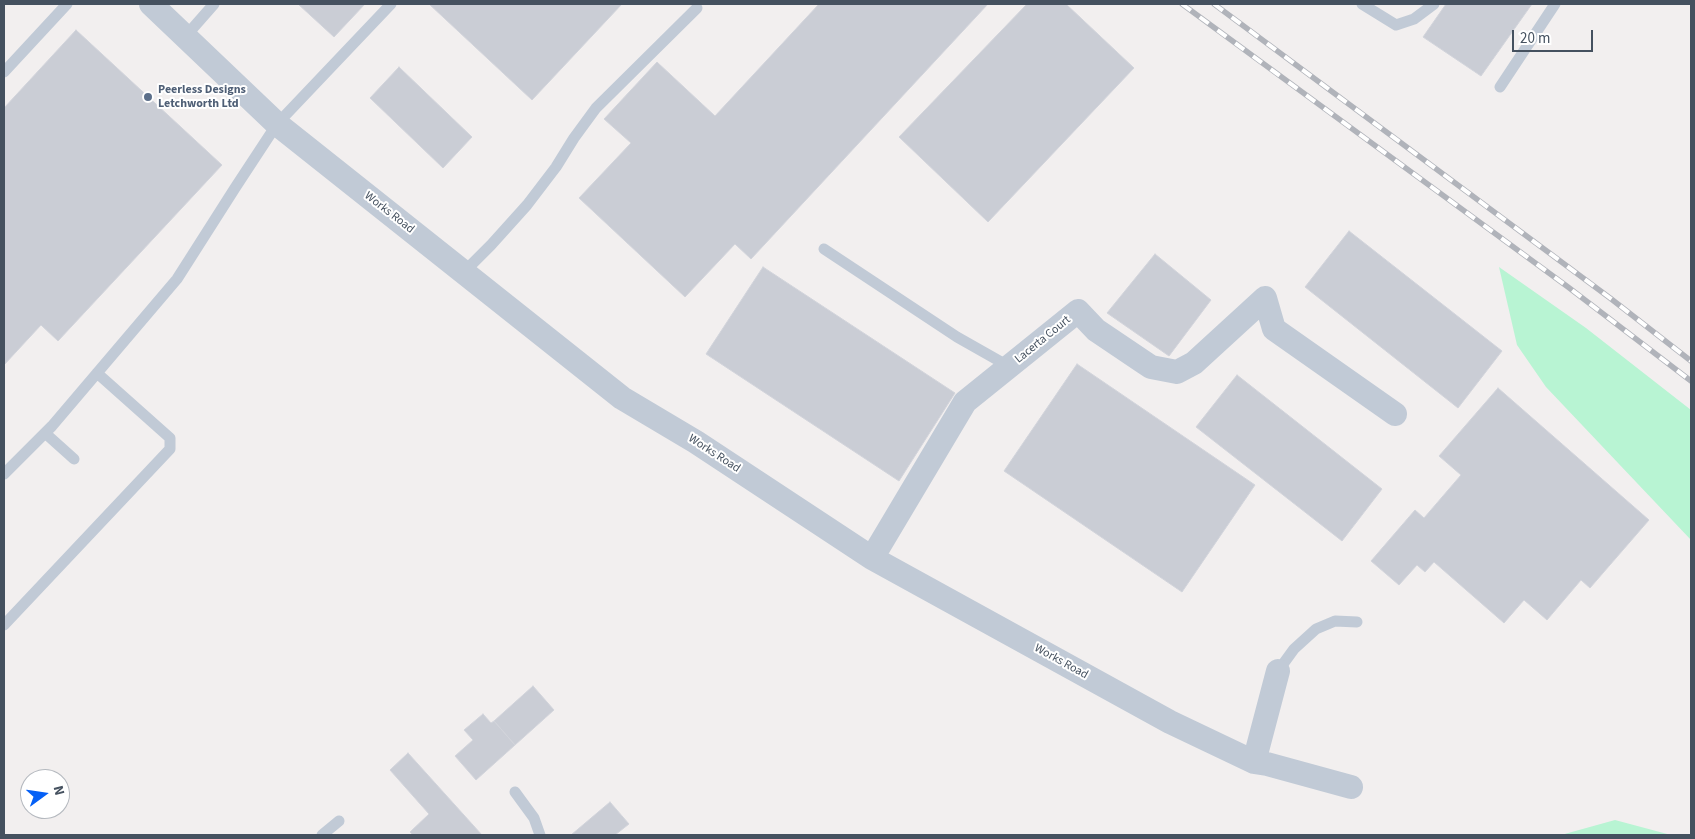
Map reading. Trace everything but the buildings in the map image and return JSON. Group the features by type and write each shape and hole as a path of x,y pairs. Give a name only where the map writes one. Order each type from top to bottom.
{"street":[{"name":"Works Road","path":"151,4 278,124 622,398 696,442 872,558 1170,722 1254,762 1350,788"},
{"name":"Lacerta Court","path":"872,558 964,402 1078,311 1096,330 1151,367 1178,372 1194,363 1265,298 1274,328 1395,414"},
{"path":"1254,762 1278,671"}],"lane":[{"path":"4,72 67,4"},
{"path":"186,37 214,4"},
{"path":"4,474 45,432 177,279 278,124 391,4"},
{"path":"1362,4 1396,25 1414,19 1434,4"},
{"path":"1500,87 1555,4"},
{"path":"464,272 526,205 556,167 596,108 698,8"},
{"path":"824,249 957,337 1010,367"},
{"path":"4,625 170,449 170,438 97,373"},
{"path":"45,432 74,459"},
{"path":"1278,671 1294,649 1316,629 1335,621 1358,622"},
{"path":"515,792 534,818 540,835"},
{"path":"322,835 339,821"}],"green space":[{"path":"1499,267 1586,328 1691,410 1691,540 1546,387 1517,345"},
{"path":"1615,820 1671,835 1561,835"}],"railway":[{"path":"1182,4 1568,287 1691,381"},
{"path":"1214,4 1610,298 1691,361"}],"place":[{"name":"Peerless Designs Letchworth Ltd","path":"148,97"}]}
